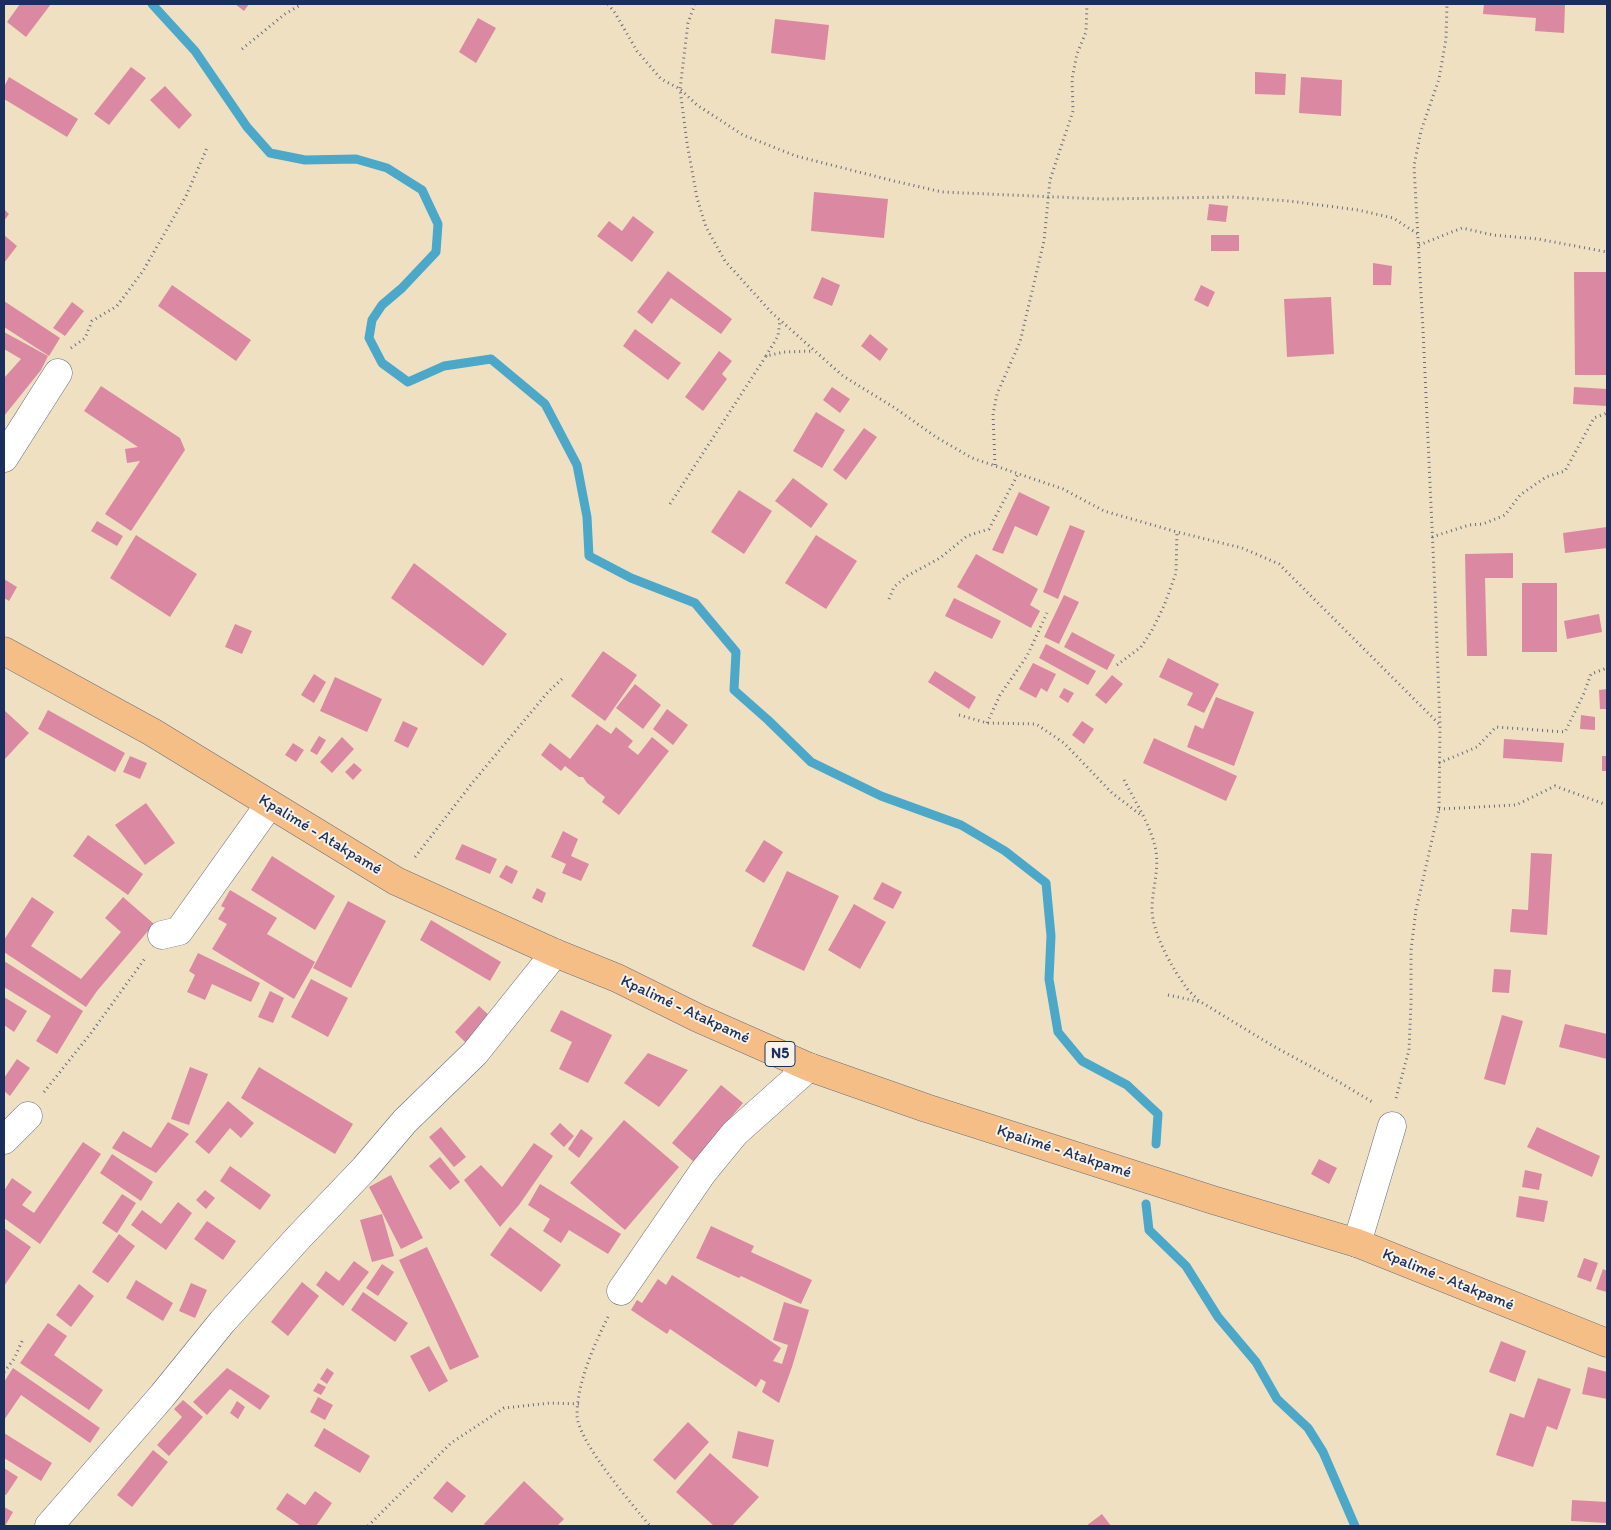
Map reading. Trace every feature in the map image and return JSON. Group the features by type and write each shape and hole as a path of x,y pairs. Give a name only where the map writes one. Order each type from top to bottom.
{"main road":[{"name":"Kpalimé - Atakpamé","path":"4,651 152,732 396,881 555,953 617,978 698,1018 809,1067 926,1108 1213,1200 1357,1243 1607,1343"}],"street":[{"path":"4,458 58,373"},
{"path":"162,935 179,931 270,805"},
{"path":"49,1526 162,1396 235,1308 364,1169 405,1121 475,1053 555,953"},
{"path":"621,1291 703,1172 735,1133 809,1067"},
{"path":"4,1140 28,1116"},
{"path":"1357,1243 1393,1121"}],"path":[{"path":"242,49 285,14 302,4"},
{"path":"608,4 637,51 661,79 680,89 697,106 743,135 796,156 894,182 942,192 1102,200 1232,197 1289,201 1358,210 1393,218 1418,234"},
{"path":"695,4 688,23 680,89 697,198 706,227 726,261 771,312 843,376 895,408 936,437 972,458 1019,472 1063,489 1104,511 1242,548 1279,564 1440,725"},
{"path":"995,465 993,414 997,394 1020,342 1044,241 1050,180 1073,111 1072,79 1077,54 1086,32 1087,4"},
{"path":"1124,780 1144,816 1155,845 1158,868 1152,909 1154,926 1165,951 1186,989 1201,1002 1273,1046 1334,1079 1393,1121 1398,1091 1409,1050 1411,950 1416,910 1439,810 1440,725 1414,166 1421,131 1439,79 1446,39 1447,4"},
{"path":"58,373 70,348 85,338 92,321 116,306 143,272 186,196 207,148"},
{"path":"1419,245 1462,228 1493,235 1538,239 1607,252"},
{"path":"670,504 778,336 780,320"},
{"path":"766,356 784,352 814,351"},
{"path":"1432,537 1469,525 1483,524 1505,515 1520,495 1546,477 1565,471 1594,418 1607,413"},
{"path":"889,599 894,587 907,576 940,558 967,536 989,529 1019,472"},
{"path":"1117,665 1140,646 1152,632 1164,606 1176,572 1177,532"},
{"path":"987,723 1000,695 1027,656 1047,613"},
{"path":"1440,763 1477,747 1496,727 1565,732 1591,674 1607,668"},
{"path":"396,881 473,782 548,692 564,676"},
{"path":"959,715 987,723 1036,724 1064,743 1112,793 1144,816"},
{"path":"1439,810 1516,804 1554,786 1607,805"},
{"path":"28,1116 162,935"},
{"path":"1168,995 1201,1002"},
{"path":"621,1291 599,1335 587,1368 577,1416 587,1443 650,1526"},
{"path":"4,1372 14,1359 23,1339"},
{"path":"368,1526 451,1444 504,1408 550,1404 579,1404"}],"building":[{"path":"20,4 51,4 26,37 7,22"},
{"path":"235,4 249,4 244,11"},
{"path":"1484,4 1565,4 1564,33 1535,31 1536,18 1483,14"},
{"path":"478,18 496,28 476,63 459,52"},
{"path":"775,19 829,25 825,60 771,53"},
{"path":"131,67 146,78 109,125 94,114"},
{"path":"1255,72 1286,74 1285,95 1255,94"},
{"path":"9,77 78,119 67,137 4,99 4,87"},
{"path":"1301,77 1342,80 1341,116 1299,113"},
{"path":"165,86 192,115 179,129 150,100"},
{"path":"814,192 888,199 884,238 811,231"},
{"path":"1209,204 1228,206 1226,222 1207,220"},
{"path":"4,209 9,214 4,221"},
{"path":"633,216 654,232 632,262 597,236 609,221 622,231"},
{"path":"4,235 17,246 4,263"},
{"path":"1211,235 1239,235 1239,251 1211,251"},
{"path":"1373,263 1392,266 1391,285 1373,285"},
{"path":"668,271 732,319 721,334 671,298 652,324 637,312"},
{"path":"1574,272 1607,272 1607,375 1575,375"},
{"path":"822,277 840,285 832,306 813,298"},
{"path":"172,285 251,340 236,361 158,306"},
{"path":"1201,285 1215,292 1208,307 1194,300"},
{"path":"1331,297 1334,354 1287,357 1284,299"},
{"path":"4,301 60,338 49,356 4,327"},
{"path":"72,302 84,311 65,336 53,328"},
{"path":"635,329 681,363 668,380 623,346"},
{"path":"4,332 48,356 41,370 4,416 4,378 21,359 4,349"},
{"path":"870,334 888,349 880,361 861,346"},
{"path":"719,351 732,361 722,374 727,379 703,411 685,397"},
{"path":"101,386 180,438 185,450 131,531 105,514 140,461 127,463 125,449 138,447 84,411"},
{"path":"832,387 850,399 840,413 823,400"},
{"path":"1574,387 1607,389 1607,406 1573,404"},
{"path":"816,412 845,430 822,468 793,451"},
{"path":"864,428 877,437 846,480 833,470"},
{"path":"793,478 828,504 811,528 775,501"},
{"path":"739,490 772,511 744,554 711,532"},
{"path":"1019,492 1050,507 1037,536 1015,526 1003,554 992,550"},
{"path":"97,521 123,536 117,546 91,531"},
{"path":"1070,525 1085,531 1058,599 1043,592"},
{"path":"1607,527 1607,548 1565,553 1563,533"},
{"path":"136,535 197,574 170,617 110,578"},
{"path":"816,535 857,561 826,609 785,583"},
{"path":"1513,553 1513,578 1485,578 1487,656 1467,656 1465,554"},
{"path":"976,554 1038,589 1030,605 1040,611 1031,628 957,587"},
{"path":"414,563 507,634 483,666 391,598"},
{"path":"4,579 17,587 9,601 4,598"},
{"path":"1522,583 1557,583 1557,652 1522,652"},
{"path":"1064,595 1079,602 1059,644 1044,637"},
{"path":"954,598 1001,621 992,639 945,616"},
{"path":"1599,614 1602,632 1567,639 1564,621"},
{"path":"235,624 252,631 242,654 225,647"},
{"path":"1072,632 1115,655 1107,670 1064,647"},
{"path":"1046,644 1096,671 1088,685 1039,658"},
{"path":"603,651 637,675 605,721 571,696"},
{"path":"1168,658 1219,684 1204,713 1187,705 1193,693 1159,677"},
{"path":"1033,663 1056,674 1047,692 1041,688 1036,698 1019,689"},
{"path":"935,671 976,697 969,709 928,682"},
{"path":"314,674 326,682 314,703 301,695"},
{"path":"1112,675 1123,684 1106,704 1095,695"},
{"path":"335,677 382,699 367,732 320,711"},
{"path":"635,684 661,705 643,729 616,708"},
{"path":"1064,688 1074,693 1068,703 1059,697"},
{"path":"1607,689 1607,709 1600,709 1599,690"},
{"path":"1216,697 1254,712 1234,766 1187,747 1195,725 1203,729"},
{"path":"667,709 688,725 673,745 653,729"},
{"path":"4,710 29,733 4,760"},
{"path":"48,710 125,753 115,772 38,729"},
{"path":"1581,715 1595,717 1595,730 1580,729"},
{"path":"403,721 418,728 408,748 394,741"},
{"path":"1082,721 1094,729 1084,744 1072,735"},
{"path":"597,724 611,734 616,727 633,741 628,747 638,755 652,737 669,751 619,815 602,802 605,797 587,783 583,777 579,777 565,766 561,771 541,755 550,743 570,759"},
{"path":"319,736 326,740 317,755 310,751"},
{"path":"342,737 354,749 332,773 320,762"},
{"path":"1154,738 1237,776 1226,801 1143,763"},
{"path":"1504,739 1564,743 1562,762 1503,758"},
{"path":"293,743 304,750 296,762 285,755"},
{"path":"130,756 147,763 140,779 123,772"},
{"path":"1602,756 1607,756 1607,771 1602,771"},
{"path":"354,763 362,770 353,780 345,772"},
{"path":"146,803 175,843 145,865 115,825"},
{"path":"563,831 578,839 571,856 589,864 581,881 562,873 566,864 551,857"},
{"path":"88,835 143,874 128,895 73,856"},
{"path":"764,840 783,852 764,883 745,871"},
{"path":"462,844 497,859 490,874 455,859"},
{"path":"1531,853 1552,854 1547,935 1510,932 1512,909 1528,910"},
{"path":"272,856 335,896 315,930 251,890"},
{"path":"506,865 518,871 512,884 499,877"},
{"path":"787,871 839,896 804,971 752,946"},
{"path":"882,882 902,892 893,909 873,899"},
{"path":"537,888 546,893 542,903 532,898"},
{"path":"230,890 277,918 267,934 315,962 294,999 212,949 227,924 218,919 225,908 221,906"},
{"path":"32,897 54,912 31,946 81,979 121,932 105,918 123,897 154,924 97,991 86,1007 4,952 4,940"},
{"path":"348,901 386,921 351,988 313,968"},
{"path":"854,904 886,922 860,969 828,950"},
{"path":"431,920 501,962 490,981 420,940"},
{"path":"198,953 260,983 251,1002 212,984 205,1000 187,992 195,975 189,971"},
{"path":"4,961 83,1011 57,1054 36,1041 51,1016 4,987"},
{"path":"1494,969 1511,970 1509,993 1492,992"},
{"path":"311,979 348,998 328,1037 291,1017"},
{"path":"270,991 284,998 273,1023 258,1017"},
{"path":"4,997 27,1011 14,1032 4,1025"},
{"path":"479,1006 491,1017 467,1044 455,1032"},
{"path":"561,1010 612,1035 588,1083 559,1069 572,1042 550,1031"},
{"path":"1502,1015 1523,1021 1505,1085 1484,1079"},
{"path":"1565,1024 1607,1034 1607,1059 1559,1047"},
{"path":"648,1053 688,1070 659,1107 624,1083"},
{"path":"17,1059 30,1068 10,1096 4,1091 4,1078"},
{"path":"190,1067 208,1074 189,1125 171,1119"},
{"path":"259,1067 353,1124 335,1154 241,1098"},
{"path":"721,1085 743,1103 694,1162 672,1143"},
{"path":"228,1101 254,1123 241,1138 230,1128 209,1154 195,1142"},
{"path":"624,1120 679,1167 625,1230 570,1183"},
{"path":"168,1122 189,1134 156,1173 112,1148 123,1131 151,1148"},
{"path":"560,1123 574,1136 564,1147 550,1134"},
{"path":"441,1127 466,1157 454,1167 429,1137"},
{"path":"1537,1127 1600,1156 1592,1177 1527,1147"},
{"path":"581,1129 593,1138 579,1158 568,1149"},
{"path":"83,1142 101,1154 40,1244 4,1218 4,1191 12,1178 32,1192 22,1205 34,1213"},
{"path":"534,1143 553,1156 519,1205 500,1227 464,1180 481,1165 502,1187"},
{"path":"112,1154 153,1182 141,1201 100,1173"},
{"path":"440,1157 460,1182 450,1190 429,1166"},
{"path":"1319,1159 1337,1168 1329,1184 1311,1174"},
{"path":"230,1166 271,1195 260,1210 220,1181"},
{"path":"1525,1170 1542,1174 1539,1190 1522,1187"},
{"path":"391,1175 423,1238 401,1249 369,1187"},
{"path":"540,1184 621,1234 608,1254 569,1230 561,1243 543,1231 550,1219 528,1205"},
{"path":"205,1190 215,1198 206,1209 196,1200"},
{"path":"122,1194 136,1203 117,1233 102,1223"},
{"path":"1519,1196 1548,1201 1544,1222 1516,1217"},
{"path":"178,1202 192,1213 166,1250 131,1225 142,1210 161,1224"},
{"path":"382,1214 394,1256 372,1262 360,1220"},
{"path":"207,1221 236,1241 223,1260 194,1239"},
{"path":"711,1226 754,1246 751,1252 812,1280 801,1304 741,1276 739,1278 696,1258"},
{"path":"510,1227 561,1265 541,1292 490,1255"},
{"path":"4,1228 31,1247 4,1286"},
{"path":"119,1234 135,1246 108,1283 92,1272"},
{"path":"427,1247 479,1357 450,1370 399,1260"},
{"path":"1584,1258 1598,1263 1591,1282 1577,1277"},
{"path":"354,1261 369,1272 343,1306 316,1285 326,1271 339,1281"},
{"path":"382,1264 394,1272 378,1296 366,1288"},
{"path":"1603,1269 1607,1271 1607,1292 1596,1289"},
{"path":"672,1275 781,1348 773,1361 782,1364 788,1345 773,1340 784,1302 809,1310 779,1403 762,1392 766,1382 761,1379 756,1387 670,1329 667,1334 631,1310 637,1300 642,1303 658,1279 666,1285"},
{"path":"136,1280 173,1303 163,1321 126,1298"},
{"path":"302,1282 319,1296 288,1336 271,1322"},
{"path":"191,1283 207,1290 195,1318 179,1311"},
{"path":"79,1284 94,1296 71,1327 56,1315"},
{"path":"363,1292 408,1323 395,1342 351,1310"},
{"path":"48,1323 67,1336 54,1355 103,1390 89,1410 20,1363"},
{"path":"1501,1341 1526,1351 1515,1382 1489,1372"},
{"path":"429,1346 448,1381 429,1392 410,1356"},
{"path":"1588,1367 1607,1372 1607,1399 1582,1394"},
{"path":"13,1368 100,1428 90,1443 21,1395 4,1420 4,1382"},
{"path":"227,1368 270,1396 260,1410 230,1389 207,1415 193,1402"},
{"path":"327,1368 334,1373 327,1384 320,1379"},
{"path":"1538,1378 1571,1389 1557,1430 1547,1426 1533,1467 1496,1455 1510,1413 1524,1418"},
{"path":"318,1383 326,1387 321,1395 313,1391"},
{"path":"318,1397 333,1405 325,1420 310,1412"},
{"path":"183,1400 203,1417 169,1456 157,1445 182,1417 174,1409"},
{"path":"237,1401 245,1407 238,1419 230,1413"},
{"path":"688,1422 709,1442 675,1480 653,1460"},
{"path":"324,1428 370,1456 360,1473 314,1446"},
{"path":"738,1431 774,1440 768,1467 732,1458"},
{"path":"4,1433 52,1463 41,1481 4,1458"},
{"path":"153,1450 168,1462 132,1507 117,1495"},
{"path":"710,1453 759,1497 732,1526 714,1526 676,1492"},
{"path":"4,1468 18,1477 6,1495 4,1494"},
{"path":"447,1481 466,1496 452,1513 433,1498"},
{"path":"524,1481 564,1519 557,1526 486,1526 484,1524"},
{"path":"315,1491 332,1503 316,1526 301,1526 276,1509 287,1493 305,1505"},
{"path":"1572,1500 1607,1502 1607,1523 1571,1521"},
{"path":"4,1507 13,1512 5,1526 4,1526"},
{"path":"1102,1514 1111,1526 1086,1526"}],"waterway":[{"path":"152,4 195,51 247,127 270,153 305,160 356,159 387,168 422,190 438,224 436,252 402,288 382,305 372,320 369,338 382,363 408,382 444,366 491,359 545,404 577,465 587,517 589,556 631,578 695,603 736,652 734,690 811,762 881,796 961,825 1005,851 1046,883 1051,936 1049,979 1058,1032 1082,1061 1127,1085 1158,1114 1156,1144"},
{"path":"1146,1204 1149,1230 1186,1266 1218,1317 1256,1362 1277,1399 1308,1428 1323,1452 1355,1526"}]}
